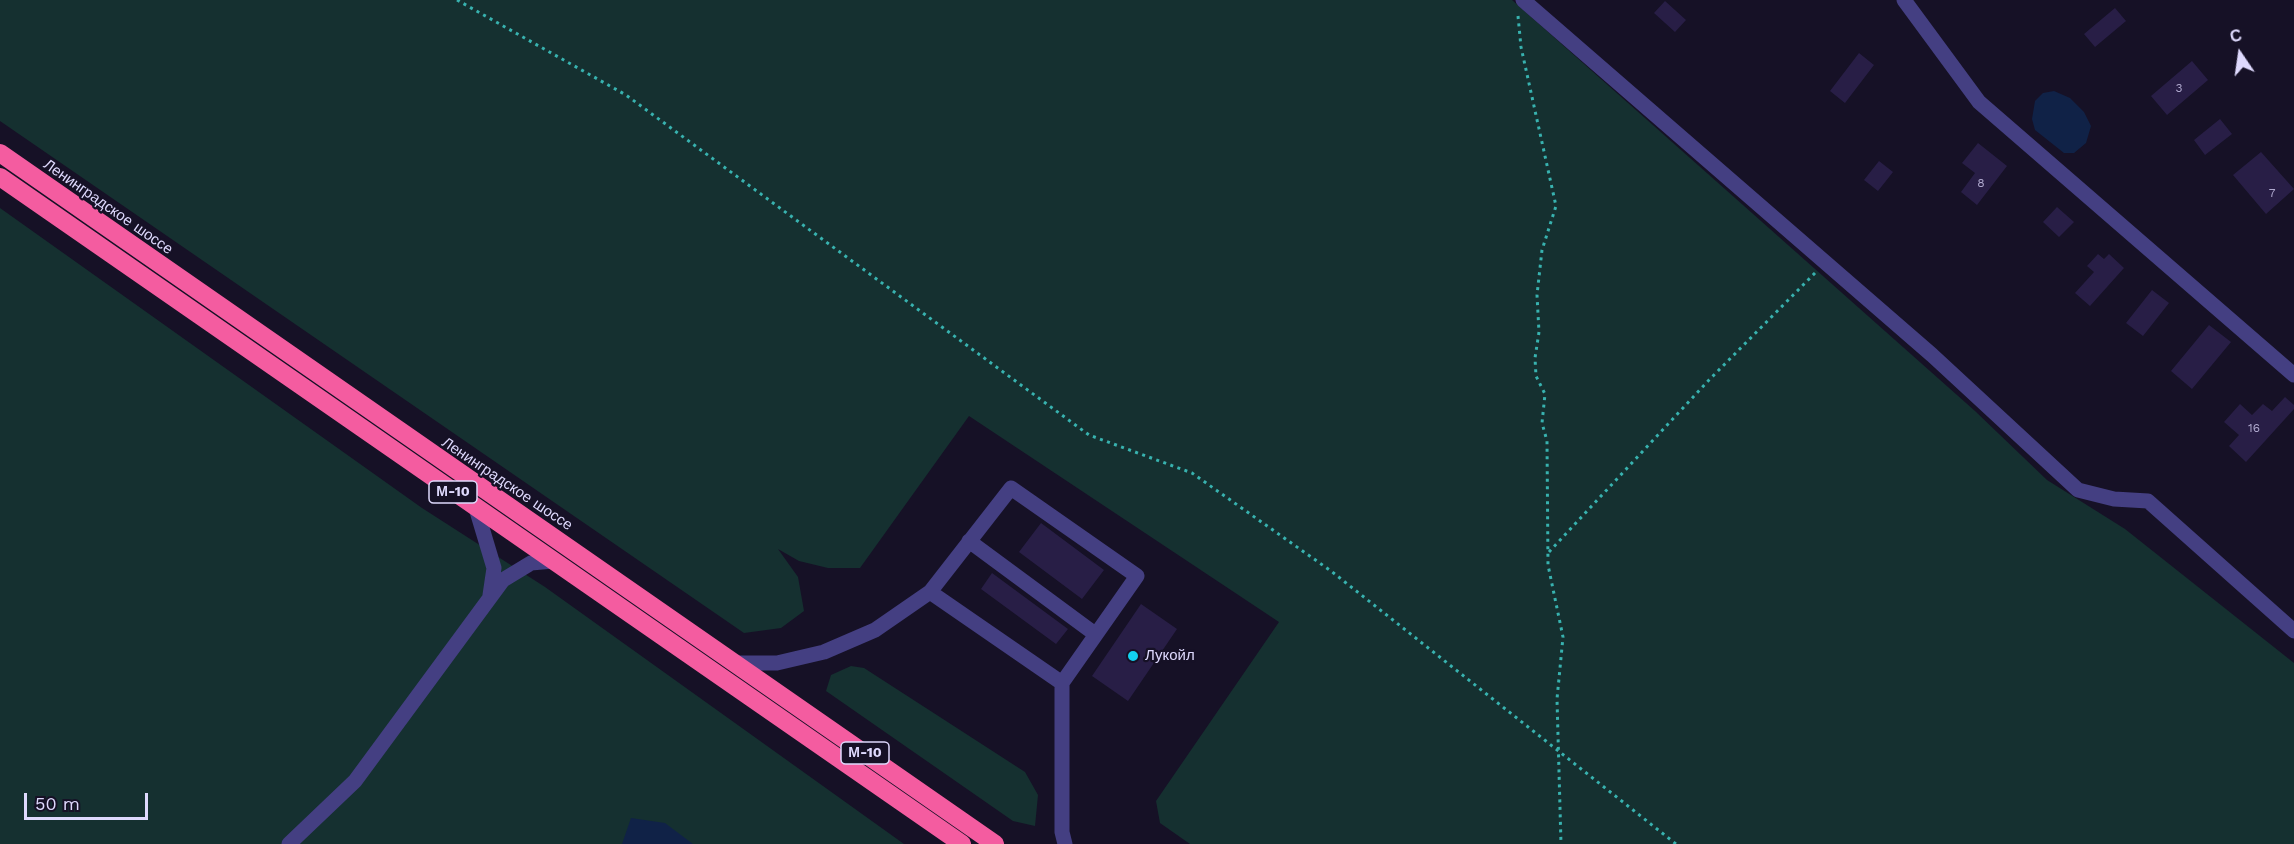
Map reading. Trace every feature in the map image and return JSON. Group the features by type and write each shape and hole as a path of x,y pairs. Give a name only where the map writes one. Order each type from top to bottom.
{"highway":[{"name":"Ленинградское шоссе","path":"0,153 995,844"},
{"name":"М-10","path":"0,177 962,844"}],"street":[{"path":"1904,0 1980,102 2294,375"},
{"path":"1522,4 1932,355 2078,490 2114,499 2148,501 2294,631"},
{"path":"735,663 777,663 824,652 875,630 930,592 1011,488 1137,576 1062,683 1062,832 1065,844"},
{"path":"476,508 494,568 494,583 488,600"},
{"path":"969,541 1095,634"},
{"path":"289,844 355,781 503,580 531,563 553,561"},
{"path":"930,592 1062,683"}],"path":[{"path":"457,0 626,95 1089,435 1192,473 1331,571 1676,844"},
{"path":"1522,4 1518,17 1521,47 1556,206 1542,250 1537,295 1539,332 1535,358 1536,376 1545,394 1542,423 1547,441 1548,565 1563,637 1557,699 1560,844"},
{"path":"1549,552 1709,380 1811,278 1822,262"}],"green space":[{"path":"0,0 1512,0 1975,411 2047,480 2125,529 2294,663 2294,844 1190,844 1160,823 1156,801 1279,622 969,416 860,568 828,568 799,561 778,549 798,577 804,611 781,628 744,633 0,121"},
{"path":"0,208 422,508 545,587 904,844 0,844"},
{"path":"851,666 864,668 1025,772 1038,795 1035,826 1013,821 826,691 831,675"}],"water":[{"path":"2054,91 2070,98 2084,112 2091,126 2086,143 2074,153 2064,153 2035,130 2032,119 2035,101 2043,93"},
{"path":"631,818 665,823 693,844 622,844"}],"building":[{"path":"1665,1 1686,20 1675,32 1654,13"},
{"path":"2115,8 2126,21 2095,47 2084,34"},
{"path":"1859,53 1874,65 1845,103 1830,91"},
{"path":"2192,61 2208,80 2167,115 2151,96"},
{"path":"2220,119 2232,134 2205,155 2194,140"},
{"path":"1978,143 2007,166 1977,205 1961,192 1975,173 1962,163"},
{"path":"2261,152 2294,189 2266,214 2233,175"},
{"path":"1879,161 1893,172 1878,191 1864,180"},
{"path":"2057,207 2074,222 2059,237 2043,222"},
{"path":"2098,254 2104,259 2109,254 2124,268 2090,306 2075,293 2094,272 2087,266"},
{"path":"2152,290 2169,303 2143,336 2126,323"},
{"path":"2209,325 2231,342 2192,389 2171,371"},
{"path":"2285,397 2294,405 2294,409 2246,462 2229,446 2239,435 2224,422 2240,404 2252,415 2263,404 2272,411"},
{"path":"1041,523 1104,570 1082,599 1019,552"},
{"path":"992,573 1068,629 1056,644 981,589"},
{"path":"1141,604 1177,629 1128,701 1092,676"}],"place":[{"name":"Лукойл","path":"1133,656"}]}
